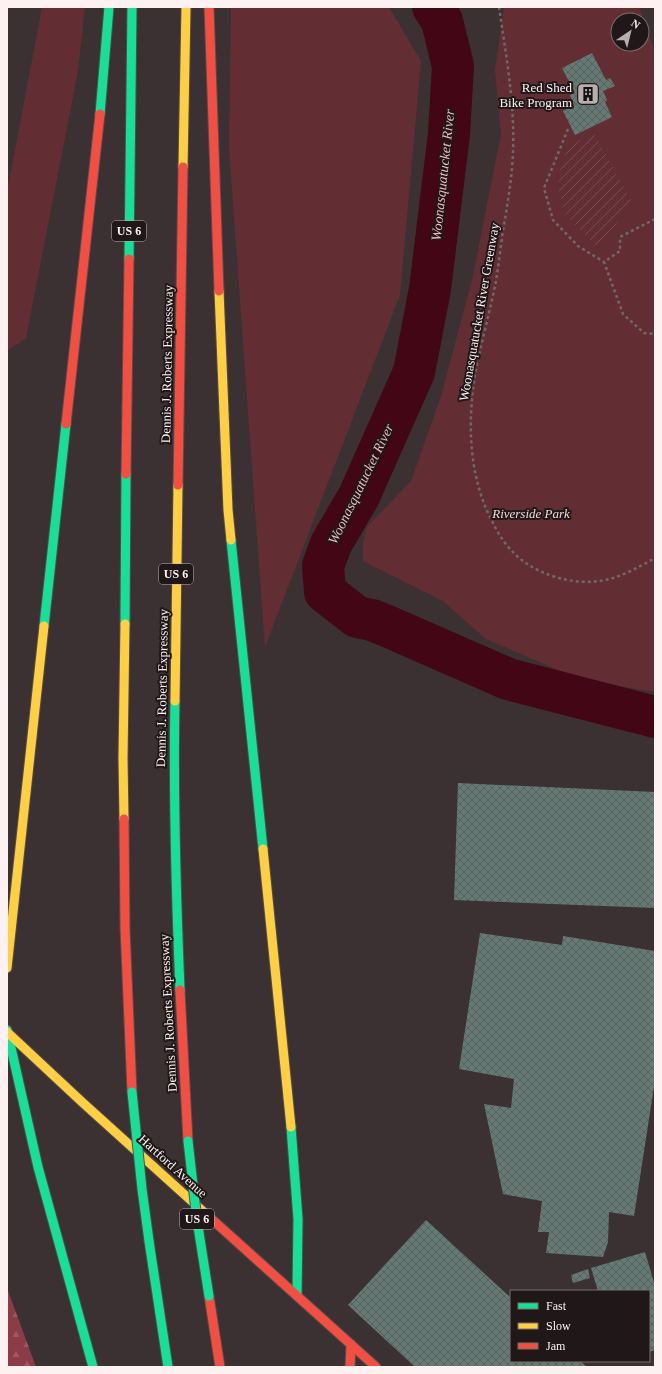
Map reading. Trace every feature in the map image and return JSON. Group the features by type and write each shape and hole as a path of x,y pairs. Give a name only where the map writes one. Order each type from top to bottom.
{"main road":[{"path":"7,968 89,210 109,7"},
{"name":"US 6","path":"132,7 123,758 125,928 132,1092 140,1173 168,1367"},
{"name":"Dennis J. Roberts Expressway","path":"186,7 174,669 177,923 188,1141 197,1220 220,1367"},
{"path":"209,7 228,510 293,1142 298,1219 297,1295"},
{"path":"7,910 16,885"},
{"path":"7,1031 38,1167 93,1367"},
{"name":"Hartford Avenue","path":"7,1031 82,1102 376,1367"},
{"path":"350,1367 351,1344"}],"path":[{"name":"Woonasquatucket River Greenway","path":"498,7 511,91 513,153 496,280 475,378 471,412 471,446 477,482 485,508 498,533 516,557 532,568 552,576 575,581 599,581 636,569 655,558"},
{"path":"568,129 544,188 553,220 578,246 604,262 623,314 644,333 655,334"},
{"path":"604,262 620,251 620,237 655,219"}],"green space":[{"path":"42,7 85,7 78,71 26,338 7,351 7,192"},
{"path":"231,7 389,7 421,61 400,295 265,647 229,148"},
{"name":"Riverside Park","path":"504,7 639,7 641,12 610,12 610,52 650,52 650,37 655,51 655,692 582,680 486,639 443,601 363,561 363,542 367,527 411,481 441,396 473,276 501,134 495,70"},
{"path":"595,135 631,200 600,250 565,214 558,186 561,162 572,143"},
{"path":"7,1288 36,1367 7,1367"}],"building":[{"name":"Red Shed Bike Program","path":"592,53 606,80 610,78 615,86 603,91 607,100 605,102 612,117 575,135 563,111 574,105 570,95 575,93 562,68"},
{"path":"458,783 655,792 655,908 454,900"},
{"path":"480,933 562,945 563,936 655,951 655,1080 634,1216 609,1212 608,1242 603,1257 546,1253 549,1232 538,1232 542,1201 503,1194 484,1104 511,1108 514,1079 459,1069"},
{"path":"426,1220 510,1297 510,1362 581,1362 587,1367 415,1367 348,1305"},
{"path":"645,1252 655,1286 655,1350 650,1352 650,1290 598,1290 591,1268"},
{"path":"588,1269 590,1278 573,1283 571,1275"}],"waterway":[{"name":"Woonasquatucket River","path":"433,7 442,21 453,66 449,134 430,289 414,372 359,496 331,544 323,566 325,592 357,617 372,620 387,626 508,679 655,717"}],"traffic: fast":[{"path":"100,114 109,7"},
{"path":"129,259 132,7"},
{"path":"44,626 66,424"},
{"path":"125,624 126,474"},
{"path":"231,540 263,849"},
{"path":"175,701 175,846 180,990"},
{"path":"7,1030 38,1167 93,1367"},
{"path":"132,1092 149,1241"},
{"path":"291,1127 298,1219 297,1295"},
{"path":"188,1141 197,1220 209,1296"},
{"path":"149,1241 168,1367"}],"traffic: slow":[{"path":"183,167 186,7"},
{"path":"219,291 228,510 231,540"},
{"path":"175,701 178,485"},
{"path":"124,819 123,758 125,624"},
{"path":"7,968 44,626"},
{"path":"263,849 291,1127"},
{"path":"7,1032 206,1214"}],"traffic: jam":[{"path":"209,7 219,291"},
{"path":"66,424 100,114"},
{"path":"178,485 183,167"},
{"path":"126,474 129,259"},
{"path":"124,819 125,928 132,1092"},
{"path":"180,990 188,1141"},
{"path":"206,1214 376,1367"},
{"path":"209,1296 220,1367"},
{"path":"350,1367 351,1344"}],"place":[{"name":"Red Shed Bike Program","path":"588,94"}]}
